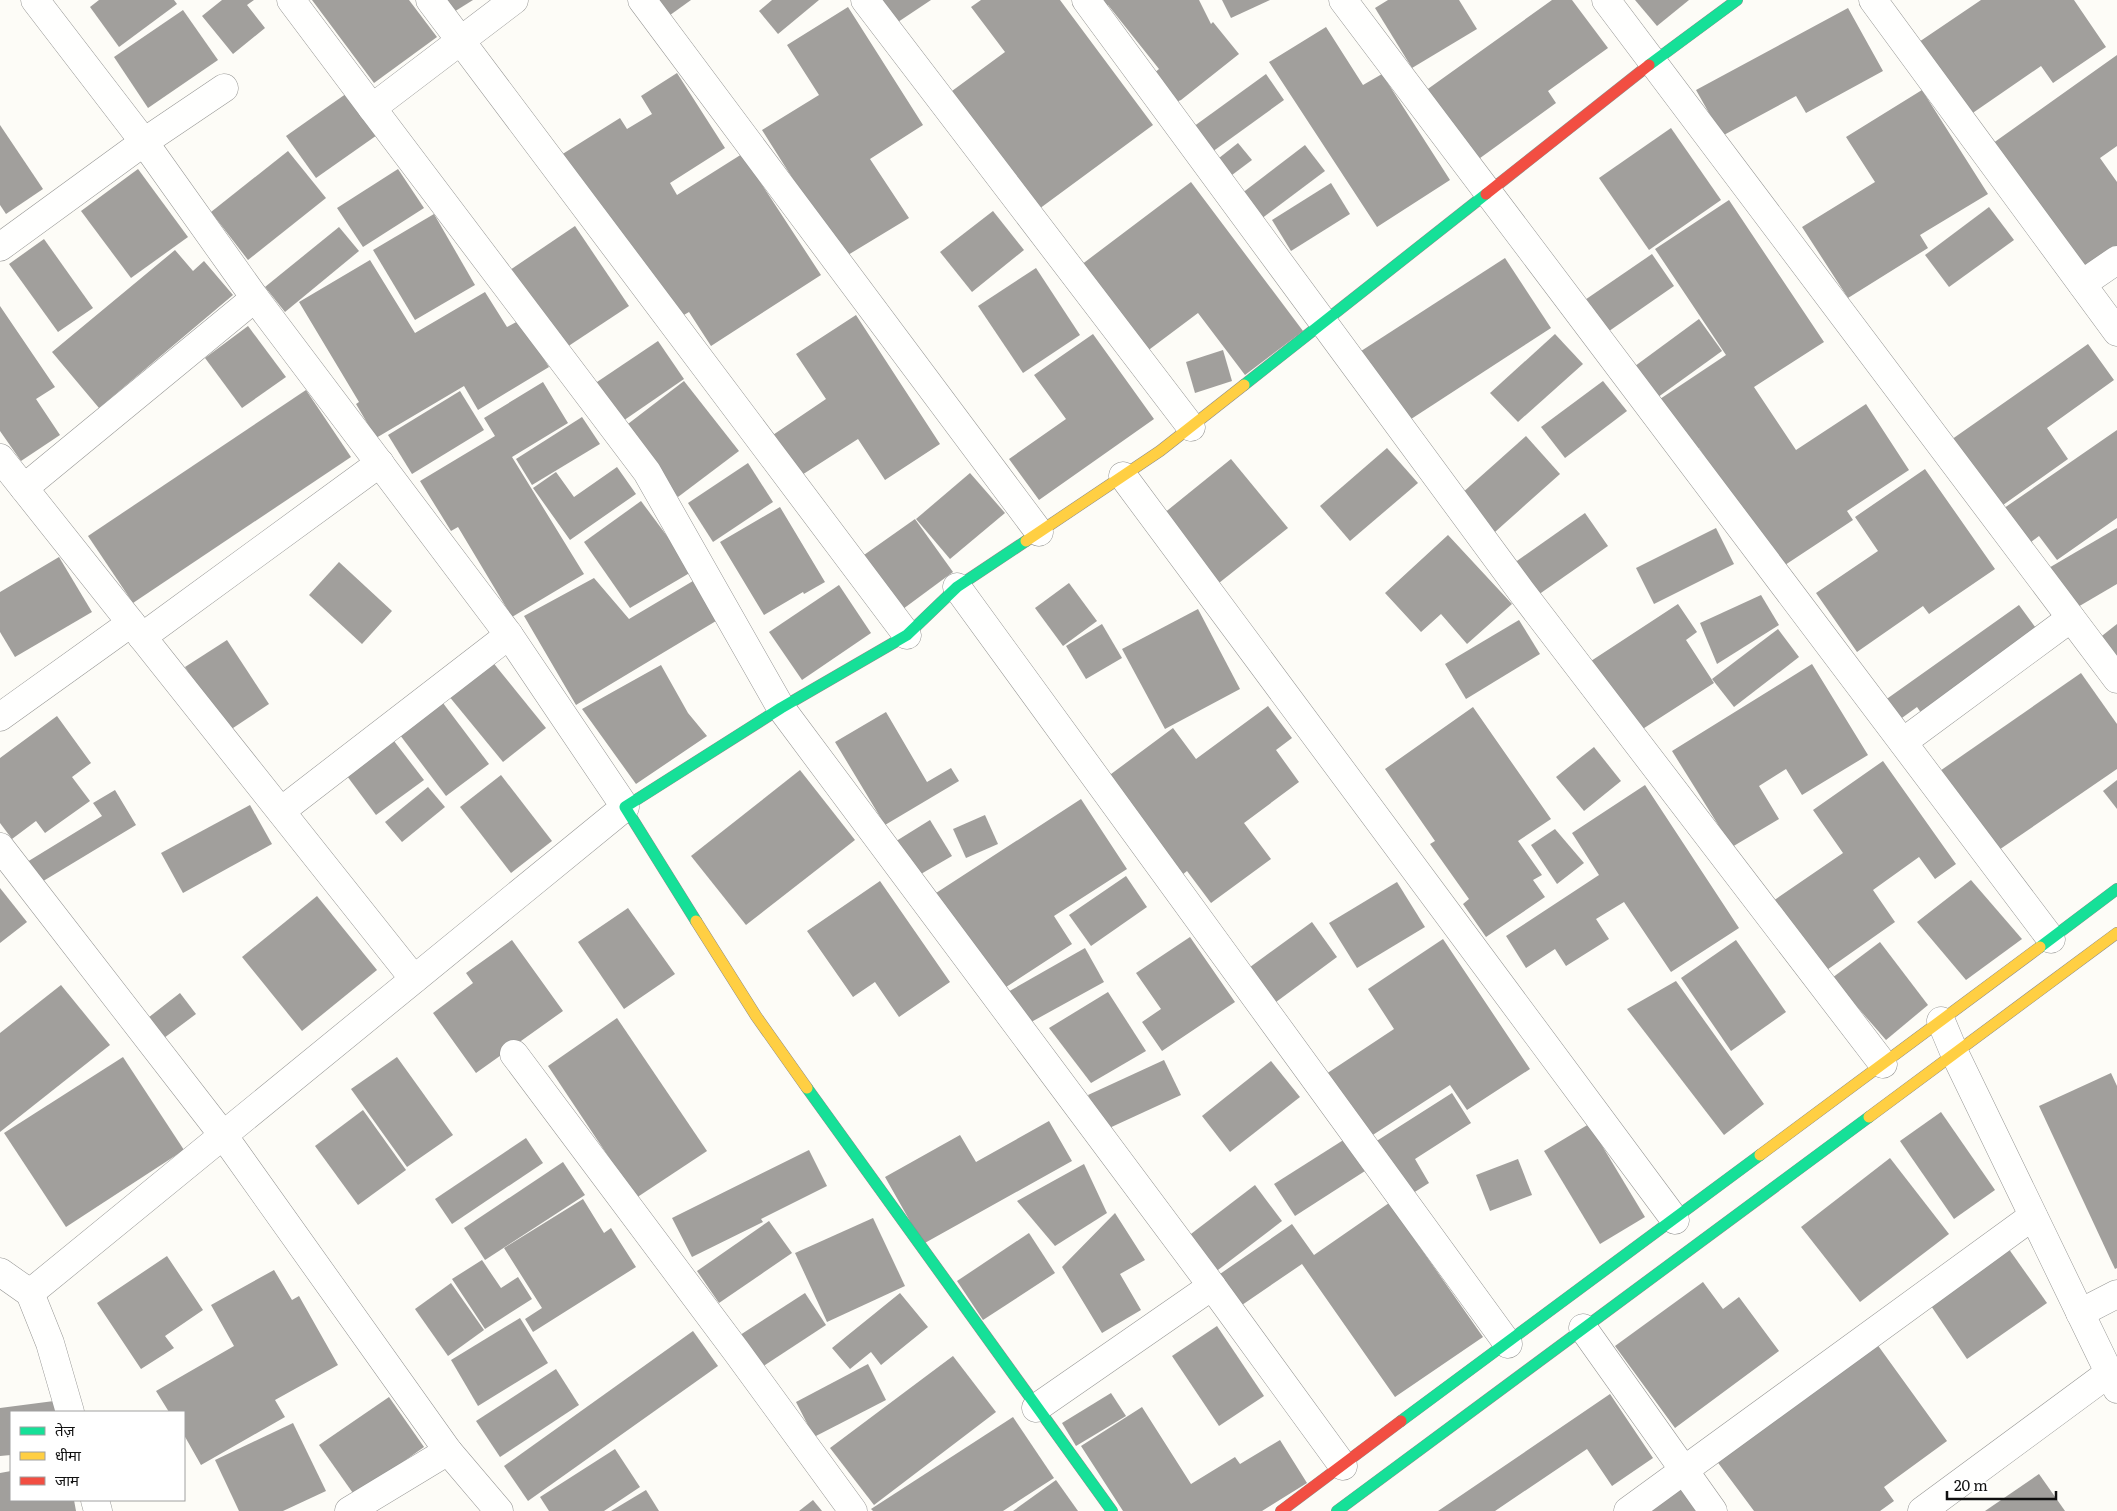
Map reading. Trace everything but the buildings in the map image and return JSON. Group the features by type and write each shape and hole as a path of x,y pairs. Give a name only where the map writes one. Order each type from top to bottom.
{"street":[{"path":"35,0 144,142 255,298 509,635 625,807 756,1016 1036,1408 1112,1511"},
{"path":"291,0 647,472 781,708 1212,1286 1343,1466"},
{"path":"430,0 908,635"},
{"path":"372,108 514,0"},
{"path":"642,0 1039,532"},
{"path":"864,0 1191,427"},
{"path":"1086,0 1325,322 1521,591 1884,1064"},
{"path":"1343,0 2051,938"},
{"path":"1606,0 2117,679"},
{"path":"30,1293 625,807 781,708 908,635 956,587 1160,451 1653,62 1737,0"},
{"path":"1873,0 2117,332"},
{"path":"0,247 144,142 224,88"},
{"path":"2082,284 2117,260"},
{"path":"24,488 255,298"},
{"path":"0,458 414,979"},
{"path":"0,716 137,630 380,463"},
{"path":"1123,476 1675,1220"},
{"path":"956,587 1508,1344"},
{"path":"1903,742 2071,618"},
{"path":"281,812 509,635"},
{"path":"0,847 223,1135 448,1451 499,1511"},
{"path":"1281,1511 1675,1220 2117,889"},
{"path":"1337,1511 2117,933"},
{"path":"1922,1511 2113,1381 1954,1052 1941,1021"},
{"path":"514,1054 737,1352 853,1511"},
{"path":"1628,1511 2034,1216"},
{"path":"0,1272 30,1293 50,1343 70,1411"},
{"path":"1036,1408 1212,1286"},
{"path":"2080,1313 2117,1294"},
{"path":"1583,1328 1713,1511"},
{"path":"349,1511 448,1451"}],"traffic: fast":[{"path":"1649,65 1737,0"},
{"path":"1244,385 1486,194"},
{"path":"696,921 625,807 781,708 907,635 957,587 1026,541"},
{"path":"2040,947 2117,889"},
{"path":"807,1088 1112,1511"},
{"path":"1337,1511 1869,1117"},
{"path":"1401,1421 1760,1155"}],"traffic: slow":[{"path":"1026,541 1160,451 1244,385"},
{"path":"696,921 756,1016 807,1088"},
{"path":"1869,1117 2117,933"},
{"path":"1760,1155 2040,947"}],"traffic: jam":[{"path":"1486,194 1649,65"},
{"path":"1281,1511 1401,1421"}]}
